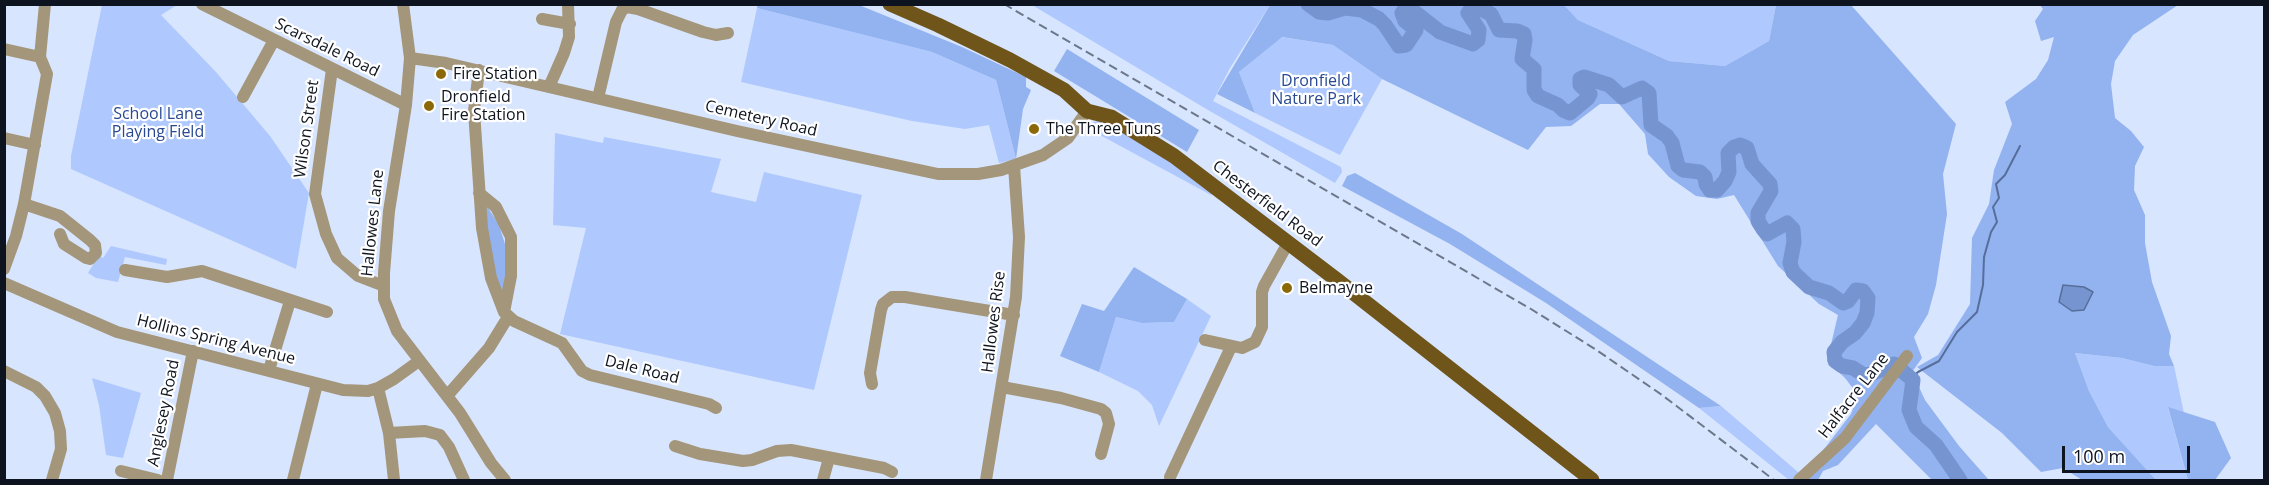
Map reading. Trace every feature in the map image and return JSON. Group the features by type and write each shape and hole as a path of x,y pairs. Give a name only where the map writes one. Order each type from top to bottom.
{"main road":[{"name":"Chesterfield Road","path":"890,4 1010,60 1064,90 1087,111 1111,117 1174,156 1592,480"}],"street":[{"path":"4,269 14,244 24,204 46,85 47,74 40,57 45,4"},
{"name":"Scarsdale Road","path":"202,4 406,105"},
{"name":"Hallowes Lane","path":"403,4 410,58 406,105 392,186 384,299 397,331 447,396 491,463 505,480"},
{"path":"549,87 564,53 570,24 568,4"},
{"path":"598,98 616,22 622,10 627,7 703,32 716,35 728,33"},
{"path":"542,20 570,24"},
{"path":"243,97 274,40"},
{"path":"4,49 40,57"},
{"name":"Cemetery Road","path":"410,58 478,70 737,131 939,174 978,174 1014,166 1043,155 1061,144 1075,131 1087,111"},
{"name":"Wilson Street","path":"332,69 315,194 326,234 337,258 358,276 384,286"},
{"path":"478,70 474,111 482,228 491,278 506,315"},
{"path":"4,138 35,145"},
{"name":"Hallowes Rise","path":"986,480 1014,315 1019,237 1014,166"},
{"path":"447,396 489,348 506,315 511,276 511,237 496,207 479,193"},
{"path":"24,204 60,216 95,245 96,253 87,258 64,244 60,234"},
{"path":"1205,340 1242,348 1249,346 1260,335 1262,292 1288,243"},
{"path":"125,270 167,277 202,271 327,312"},
{"name":"Hollins Spring Avenue","path":"4,283 102,326 317,384 356,392 378,388 419,361"},
{"path":"872,384 870,373 881,310 883,304 892,297 905,297 1014,315"},
{"path":"269,370 290,301"},
{"name":"Dale Road","path":"506,315 562,343 582,371 590,375 709,404 716,408"},
{"path":"1170,477 1231,347"},
{"name":"Anglesey Road","path":"167,480 193,351"},
{"name":"Halfacre Lane","path":"1799,480 1845,438 1905,358"},
{"path":"4,371 36,387 45,396 55,413 62,449 52,480"},
{"path":"293,480 317,384"},
{"path":"1002,387 1062,398 1101,409 1106,413 1109,424 1101,454"},
{"path":"378,388 389,433 393,480"},
{"path":"389,433 425,431 440,435 449,447 464,480"},
{"path":"675,446 733,460 752,460 783,450 884,468 892,472"},
{"path":"823,480 829,458"},
{"path":"121,471 158,480"}],"green space":[{"path":"1776,4 1769,41 1725,66 1669,61 1578,20 1564,5"},
{"name":"School Lane Playing Field","path":"102,5 177,5 161,15 216,72 270,136 309,193 296,269 71,169 71,156"},
{"path":"1032,5 1270,5 1230,68 1213,101 1341,167 1342,172 1335,183"},
{"path":"757,8 932,52 996,80 1016,159 999,163 989,125 965,129 912,121 741,82"},
{"name":"Dronfield Nature Park","path":"1281,37 1333,45 1382,79 1340,155 1255,113 1239,72"},
{"path":"1100,120 1127,132 1213,192 1211,195 1087,128"},
{"path":"555,133 603,143 604,137 721,159 711,192 756,202 764,172 862,195 814,390 560,334 586,228 553,225"},
{"path":"111,246 167,259 166,265 125,257 118,282 96,278 88,273 99,255 103,258"},
{"path":"1187,299 1211,316 1159,426 1152,405 1138,391 1099,372 1116,317 1142,323 1174,322"},
{"path":"2075,353 2122,358 2154,366 2174,366 2184,413 2168,408 2188,480 2156,480 2108,427 2089,391"},
{"path":"92,378 141,393 123,458 106,455 99,405"},
{"path":"1721,406 1799,475 1794,480 1789,480 1699,408"}],"shaded area":[{"path":"758,4 859,5 962,47 1026,77 1026,87 1031,90 1023,109 1016,159 996,80 932,52 757,8"},
{"path":"1270,5 1564,5 1578,20 1669,61 1725,66 1769,41 1776,5 1851,5 1956,124 1943,174 1947,214 1936,285 1928,314 1914,337 1922,358 1912,372 1925,400 1959,446 1989,480 1932,480 1876,424 1838,465 1823,471 1818,480 1806,480 1822,467 1821,453 1851,414 1858,395 1845,378 1827,361 1838,315 1819,304 1778,266 1734,195 1717,199 1696,196 1669,177 1648,154 1645,134 1619,104 1600,104 1571,126 1546,127 1528,150 1382,79 1333,45 1282,37 1239,72 1255,113 1217,94"},
{"path":"2040,5 2178,5 2133,35 2115,61 2111,84 2115,118 2131,131 2144,147 2135,166 2134,190 2145,215 2145,243 2152,282 2171,336 2169,354 2174,366 2154,366 2122,358 2075,353 2089,391 2108,427 2156,480 2082,480 2063,468 2041,472 2002,433 1917,367 1938,355 1970,304 1972,238 1989,204 1994,170 2012,124 2005,102 2036,79 2048,60 2054,37 2041,41 2035,21 2043,9"},
{"path":"1067,49 1199,130 1187,152 1054,71"},
{"path":"1355,173 1462,234 1721,406 1699,408 1546,303 1450,244 1342,186 1347,176"},
{"path":"485,203 499,225 505,244 503,299 493,269 487,238"},
{"path":"1134,267 1187,299 1174,322 1142,323 1116,317 1099,372 1060,356 1082,304 1104,311"},
{"path":"2063,285 2084,287 2093,292 2084,310 2072,311 2059,302"},
{"path":"2168,407 2215,422 2231,458 2215,480 2188,480"}],"waterway":[{"path":"1308,4 1319,12 1328,13 1345,8 1362,10 1379,19 1399,46 1406,45 1416,30 1405,21 1402,13 1405,9 1412,10 1440,32 1473,44 1478,40 1479,30 1468,13 1471,9 1478,8 1491,14 1499,30 1517,31 1524,34 1522,59 1534,69 1534,90 1538,96 1558,105 1563,110 1570,113 1588,98 1590,94 1580,85 1580,79 1584,77 1609,85 1622,97 1642,88 1649,93 1651,125 1667,136 1672,143 1678,166 1683,170 1700,172 1705,177 1710,190 1717,190 1725,181 1729,172 1728,153 1740,145 1747,148 1752,164 1770,184 1771,191 1758,213 1758,221 1767,234 1787,223 1793,229 1794,242 1790,263 1793,272 1809,287 1829,293 1843,303 1848,301 1856,290 1863,291 1868,298 1867,313 1863,323 1834,352 1835,361 1864,375 1894,364 1913,380 1909,410 1916,427 1936,445 1960,480"},
{"path":"1467,4 1471,9"},
{"path":"1911,379 1918,372 1939,361 1957,332 1977,312 1983,285 1984,257 1991,232 1997,222 1993,207 1999,198 1996,184 2005,175 2020,146"}],"railway":[{"path":"1004,4 1531,309 1662,395 1774,480"}],"place":[{"name":"Fire Station","path":"441,74"},
{"name":"Dronfield Fire Station","path":"429,106"},
{"name":"The Three Tuns","path":"1034,129"},
{"name":"Belmayne","path":"1287,288"}]}
